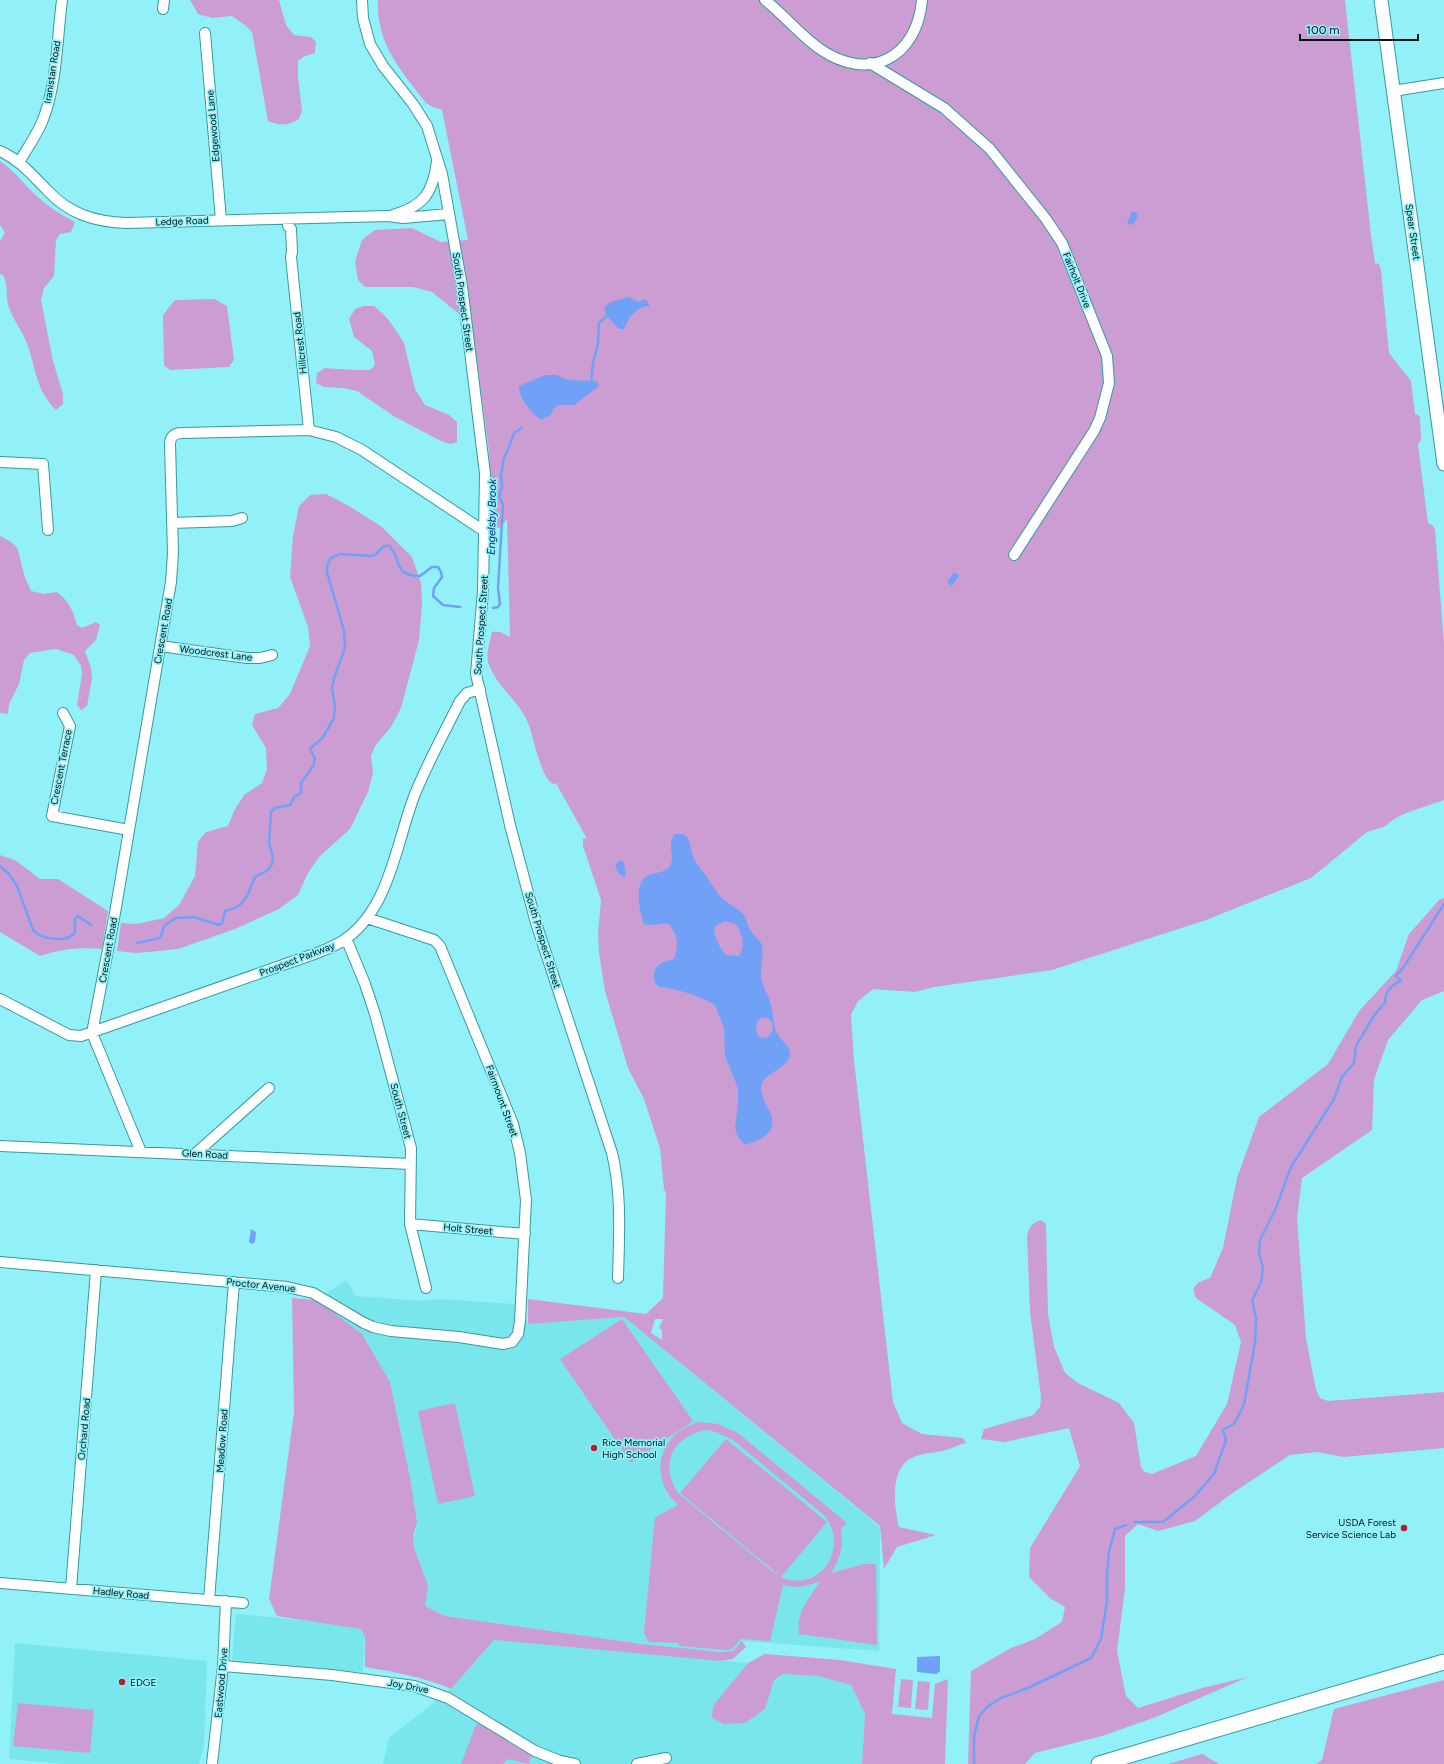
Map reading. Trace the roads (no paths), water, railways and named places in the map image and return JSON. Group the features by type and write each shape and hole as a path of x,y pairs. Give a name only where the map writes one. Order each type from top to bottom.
{"highway":[{"path":"1099,1764 1444,1662"}],"main road":[{"name":"Spear Street","path":"1381,0 1444,464"}],"street":[{"name":"Iranistan Road","path":"19,162 37,134 48,104 62,0"},
{"name":"South Prospect Street","path":"362,0 363,18 372,48 383,66 423,118 431,134 442,174 462,286 485,474 484,592 476,666 508,818 536,923 614,1159 618,1190 618,1278"},
{"path":"765,0 812,42 829,54 848,62 870,63 887,60 895,55 906,44 918,25 922,0"},
{"name":"Edgewood Lane","path":"205,33 221,220"},
{"name":"Fairholt Drive","path":"870,63 944,108 990,150 1046,219 1062,243 1107,356 1109,383 1100,418 1094,431 1014,555"},
{"path":"1393,91 1444,83"},
{"name":"Ledge Road","path":"0,151 19,162 59,202 78,214 94,220 127,223 221,220 288,222 388,216 403,218 449,214"},
{"name":"Ledge Road","path":"388,216 416,206 427,196 434,181 438,160"},
{"name":"Hillcrest Road","path":"288,222 286,229 288,253 291,257 309,430"},
{"name":"Crescent Road","path":"92,1033 129,830 172,573 170,440 174,434 309,430 336,437 362,450 484,531"},
{"path":"0,462 43,464 48,530"},
{"path":"172,523 232,521 242,518"},
{"name":"Woodcrest Lane","path":"160,646 247,658 260,658 272,655"},
{"name":"Prospect Parkway","path":"0,999 69,1035 81,1036 337,945 367,918 377,902 384,886 409,809 423,776 460,700 467,693 480,689"},
{"name":"Crescent Terrace","path":"63,713 70,726 52,816 129,830"},
{"name":"Fairmount Street","path":"367,918 434,940 440,946 513,1124 520,1153 526,1200 520,1321 518,1334 512,1342"},
{"name":"South Street","path":"346,938 365,984 407,1134 410,1148 410,1224 426,1288"},
{"path":"92,1033 141,1152"},
{"path":"195,1154 269,1088"},
{"name":"Glen Road","path":"0,1146 410,1164"},
{"name":"Holt Street","path":"410,1224 525,1234"},
{"name":"Proctor Avenue","path":"0,1262 234,1282 307,1290 320,1296 350,1317 373,1327 391,1331 479,1340 496,1344 512,1342"},
{"name":"Orchard Road","path":"71,1589 96,1270"},
{"name":"Meadow Road","path":"209,1600 234,1282"},
{"name":"Hadley Road","path":"0,1583 243,1603"},
{"name":"Eastwood Drive","path":"212,1764 223,1666 226,1601"},
{"name":"Joy Drive","path":"223,1666 332,1676 414,1686 448,1698 535,1750 560,1761 575,1764"},
{"path":"637,1764 666,1758"}],"waterway":[{"path":"591,382 593,363 598,343 599,323 609,314"},
{"name":"Engelsby Brook","path":"493,608 498,607 500,604 498,588 503,505 499,496 502,487 501,475 504,457 514,433 522,428"},
{"name":"Engelsby Brook","path":"137,943 160,938 165,925 176,918 194,917 219,925 222,923 225,911 235,908 242,903 248,894 255,877 268,870 272,864 273,857 269,843 271,812 275,808 290,805 294,797 301,793 301,783 313,766 315,759 310,749 323,737 334,718 335,707 332,688 345,648 344,631 327,572 327,566 331,558 340,554 375,555 384,546 389,546 393,550 398,565 405,573 420,576 432,567 438,567 442,577 434,588 433,596 443,605 460,607"},
{"name":"Engelsby Brook","path":"0,866 9,874 17,886 33,930 37,933 54,939 71,936 75,932 75,919 78,916 91,925"},
{"path":"1134,1522 1163,1522 1194,1497 1214,1474 1226,1440 1223,1430 1235,1423 1244,1404 1255,1343 1256,1318 1252,1300 1261,1283 1263,1268 1259,1253 1260,1240 1276,1208 1291,1167 1334,1099 1342,1077 1354,1063 1356,1046 1375,1014 1385,1003 1386,995 1389,989 1394,984 1401,981 1396,976 1403,968 1444,904"},
{"path":"974,1764 974,1736 979,1716 987,1707 1001,1698 1028,1688 1091,1658 1101,1639 1107,1601 1109,1552 1115,1529 1126,1525"}],"place":[{"name":"Rice Memorial High School","path":"594,1448"},
{"name":"USDA Forest Service Science Lab","path":"1404,1528"},
{"name":"EDGE","path":"122,1682"}]}
